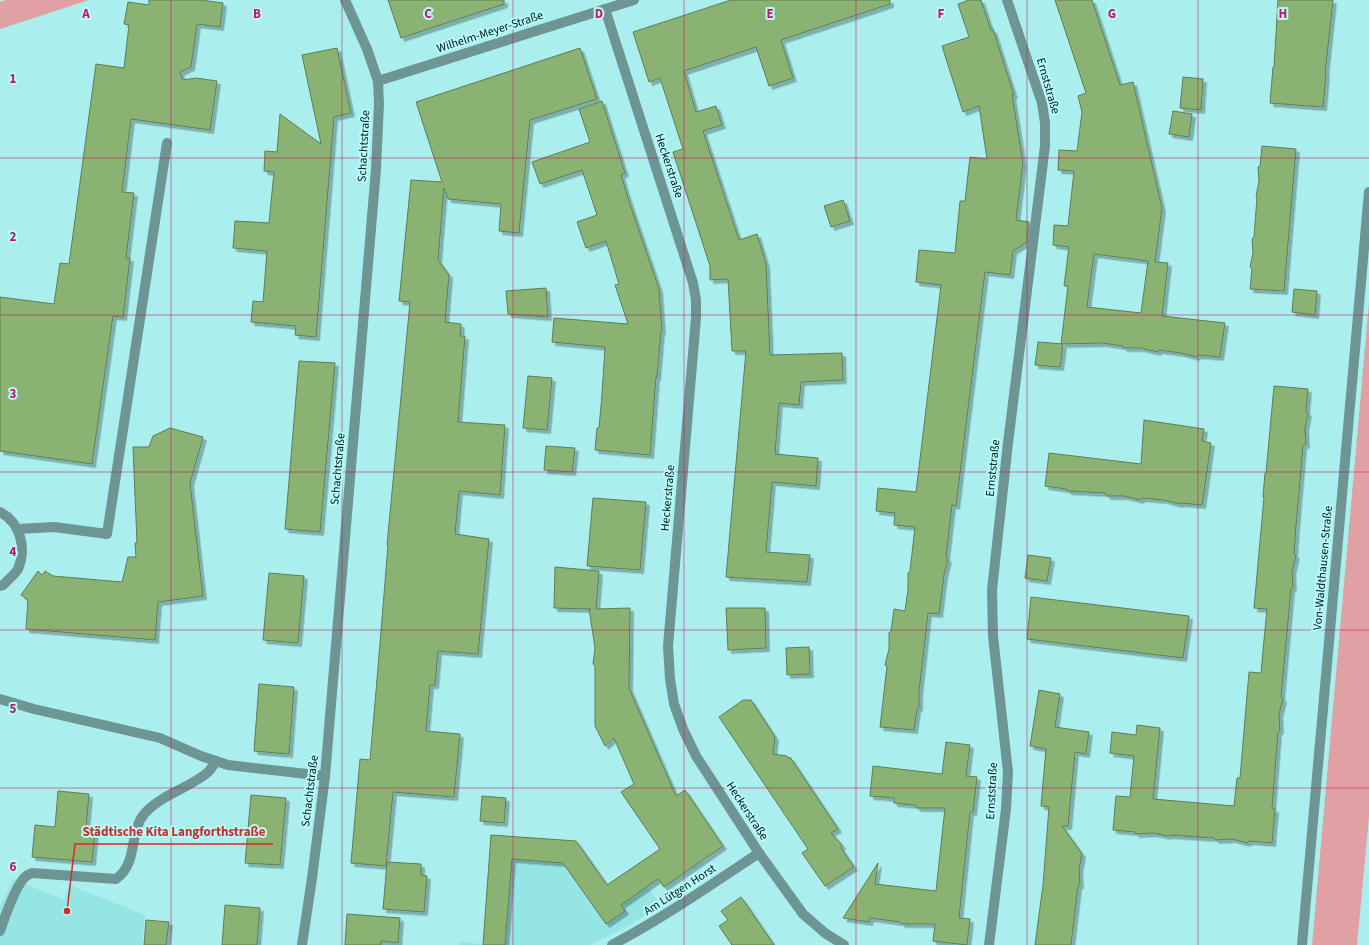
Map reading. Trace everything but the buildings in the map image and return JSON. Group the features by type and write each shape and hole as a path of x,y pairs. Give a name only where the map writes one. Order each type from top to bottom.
{"street":[{"name":"Schachtstraße","path":"302,945 325,776 376,169 379,104 378,81 367,49 345,0"},
{"name":"Wilhelm-Meyer-Straße","path":"378,81 634,0"},
{"name":"Ernststraße","path":"989,945 1006,809 1008,772 993,636 992,590 1009,435 1045,146 1045,123 1042,103 1007,0"},
{"name":"Heckerstraße","path":"605,9 693,283 696,300 696,318 668,646 674,704 696,756 759,853 803,914 825,933 844,945"},
{"path":"18,529 54,527 107,534 167,143"},
{"name":"Von-Waldthausen-Straße","path":"1302,945 1369,192"},
{"path":"0,512 7,515 18,529 23,550 17,570 3,585 0,586"},
{"path":"0,699 160,738 201,756 228,765 325,776"},
{"path":"0,931 20,883 25,877 32,873 116,879 128,867 139,824 144,813 154,804 207,772 216,761"},
{"name":"Am Lütgen Horst","path":"612,945 674,910 759,853"}],"shaded area":[{"path":"6,0 89,0 0,29 0,2"},
{"path":"1369,302 1369,816 1357,945 1312,945"},
{"path":"491,835 576,841 607,885 633,867 661,906 617,932 590,945 459,945 459,942 483,944"},
{"path":"13,879 64,900 69,885 145,915 142,945 0,945 0,907"}],"place":[{"name":"Städtische Kita Langforthstraße","path":"67,911"}]}
